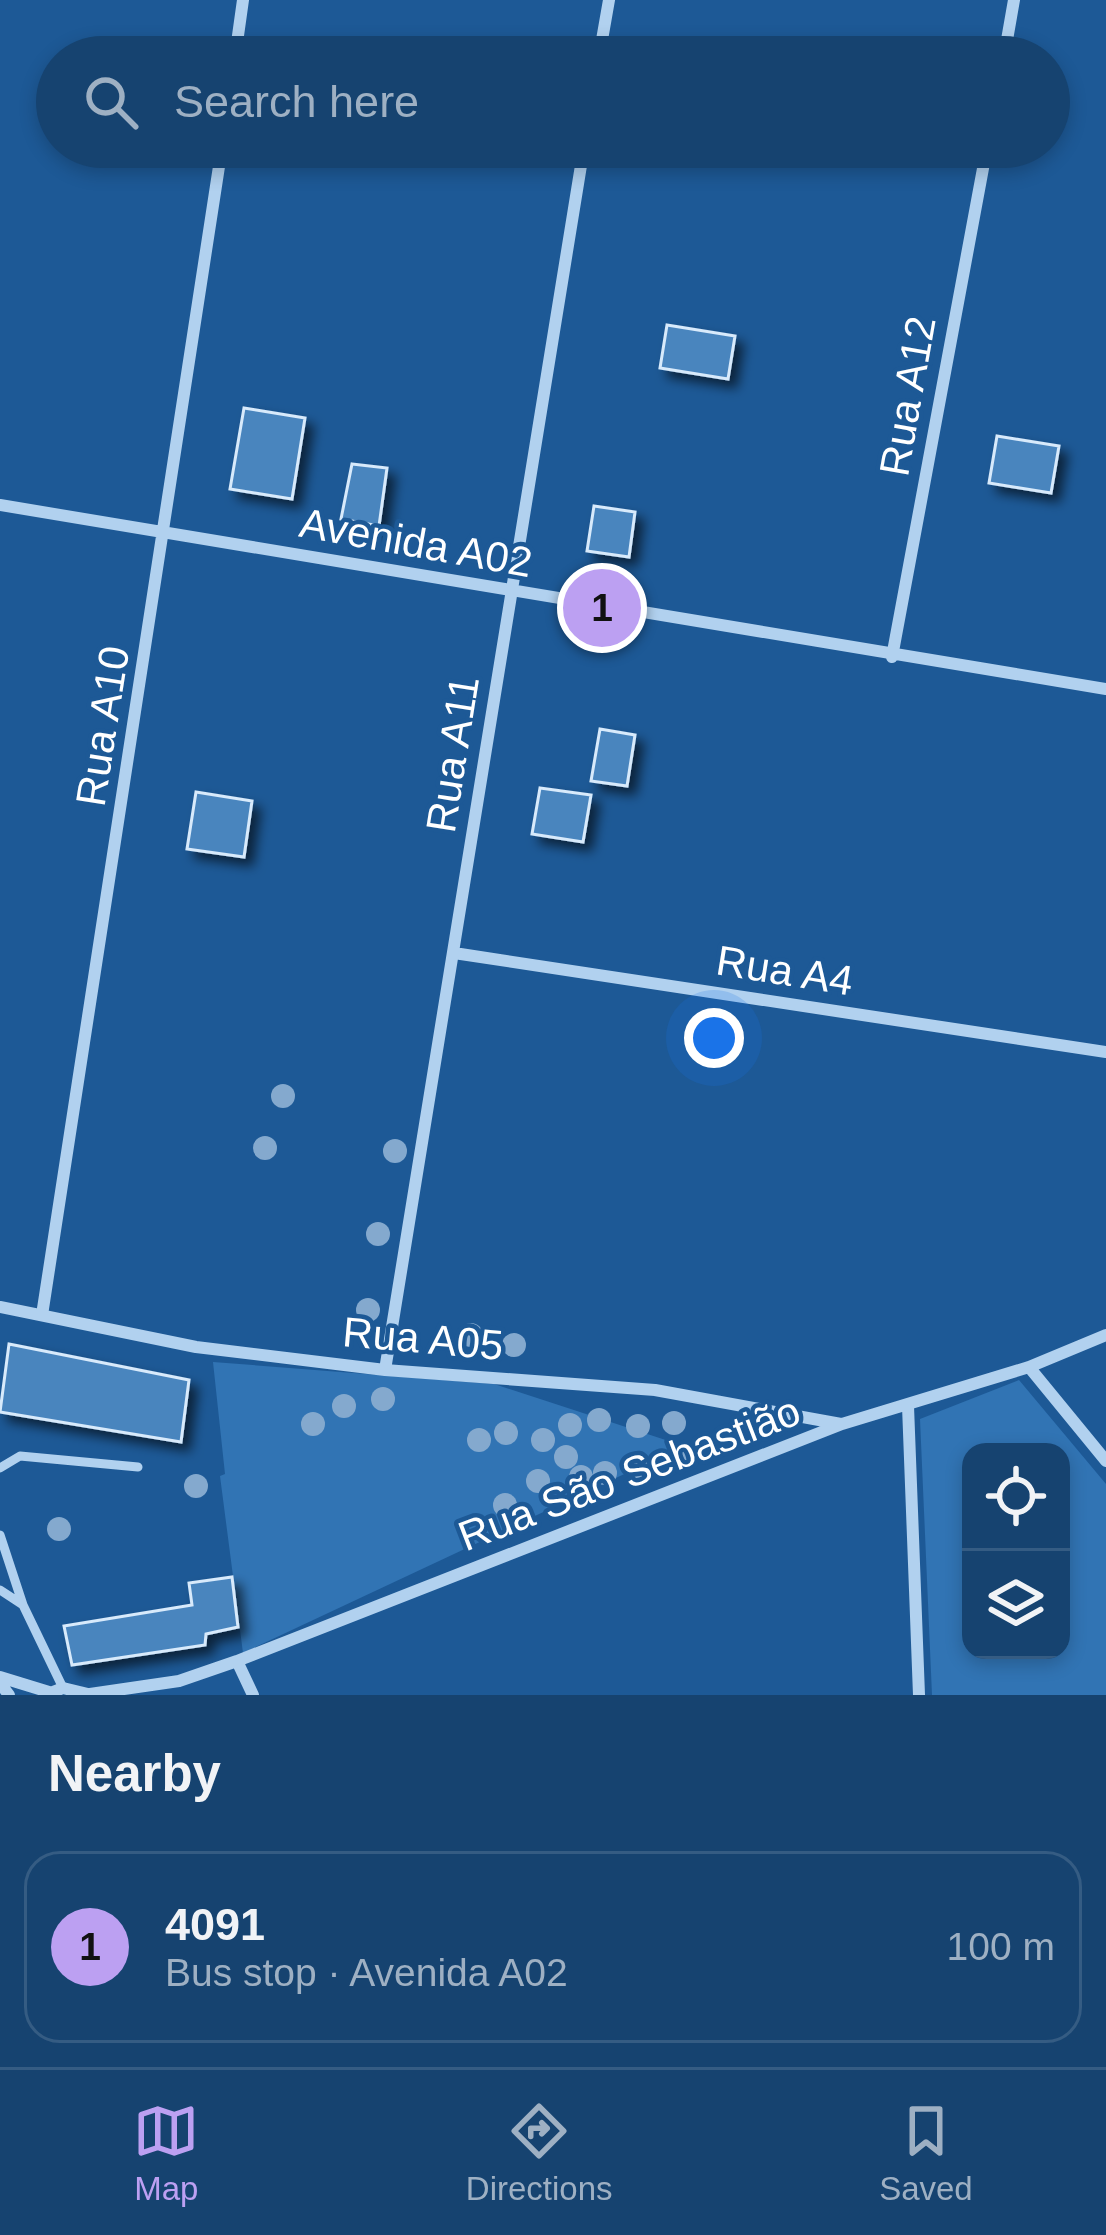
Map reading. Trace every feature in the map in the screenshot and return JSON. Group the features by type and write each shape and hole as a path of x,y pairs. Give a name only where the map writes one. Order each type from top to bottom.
{"street":[{"path":"238,36 244,0"},
{"path":"603,36 609,0"},
{"path":"1008,36 1014,0"},
{"name":"Rua A10","path":"42,1316 219,168"},
{"name":"Rua A11","path":"385,1370 581,168"},
{"name":"Rua A12","path":"892,657 983,168"},
{"name":"Avenida A02","path":"0,505 1106,689"},
{"name":"Rua A4","path":"454,953 1106,1052"},
{"name":"Rua A05","path":"0,1307 196,1347 385,1370 655,1390 842,1424"},
{"name":"Rua São Sebastião","path":"91,1694 179,1681 237,1661 842,1424 1029,1367 1106,1335"},
{"path":"1029,1367 1106,1461"},
{"path":"908,1406 920,1695"},
{"path":"237,1661 253,1695"},
{"path":"0,1680 52,1692 91,1694"},
{"path":"0,1680 9,1695"},
{"name":"Rua São Sebastião","path":"158,1695 179,1681"}],"lane":[{"path":"0,1468 20,1456 138,1467"},
{"path":"0,1535 52,1692"},
{"path":"0,1591 23,1605"}],"shaded area":[{"path":"213,1362 494,1384 684,1446 243,1653 220,1476 225,1474"},
{"path":"1019,1380 1106,1484 1106,1695 932,1695 920,1419"}],"building":[{"path":"667,325 735,336 728,379 660,368"},
{"path":"244,408 305,418 292,499 230,489"},
{"path":"997,436 1059,446 1051,493 989,483"},
{"path":"352,464 387,468 379,526 341,519"},
{"path":"594,506 635,512 629,557 587,551"},
{"path":"600,729 635,735 627,786 591,781"},
{"path":"540,788 591,795 583,842 532,834"},
{"path":"196,792 252,801 244,857 187,849"},
{"path":"9,1344 189,1380 181,1442 0,1412"},
{"path":"232,1577 238,1627 206,1634 205,1645 72,1665 64,1626 192,1605 189,1583"}],"place":[{"name":"4091","path":"602,608"}]}
